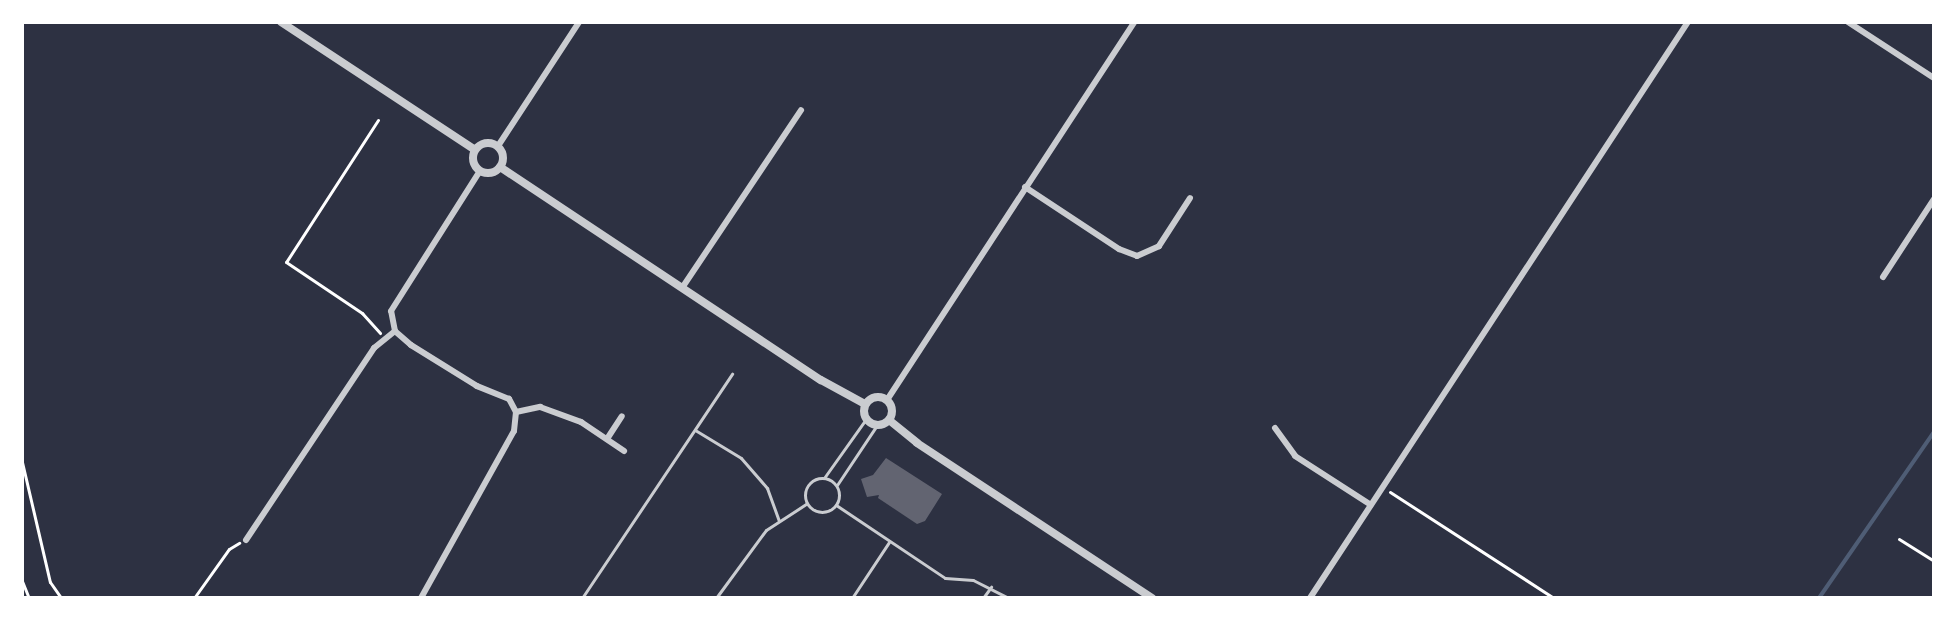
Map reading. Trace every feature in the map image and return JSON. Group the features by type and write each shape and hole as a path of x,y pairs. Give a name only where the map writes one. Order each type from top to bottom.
{"street":[{"path":"281,22 475,150"},
{"path":"498,146 579,22"},
{"path":"887,400 1134,22"},
{"path":"1310,598 1688,22"},
{"path":"1848,22 1934,78"},
{"path":"682,288 801,110"},
{"path":"475,150 488,143 498,146"},
{"path":"475,150 474,164 480,171 489,173 500,167 503,158 498,146"},
{"path":"500,167 865,404"},
{"path":"421,598 514,431 516,412 509,399 477,386 395,331 391,311 480,171"},
{"path":"1025,187 1119,249 1137,256 1159,246 1190,198"},
{"path":"1883,277 1934,199"},
{"path":"246,540 374,348 395,331"},
{"path":"865,404 875,397 887,400 892,407 889,420"},
{"path":"865,404 866,419 877,425 889,420"},
{"path":"516,412 540,407 581,422 624,451"},
{"path":"607,439 622,416"},
{"path":"889,420 917,443 1152,598"},
{"path":"1275,428 1295,456 1371,505"}],"lane":[{"path":"582,598 732,374"},
{"path":"836,505 821,513 806,504 804,493 809,483 824,478 866,419"},
{"path":"836,505 837,486 877,425"},
{"path":"695,430 741,458 767,488 779,521"},
{"path":"824,478 837,486"},
{"path":"716,598 766,530 806,504"},
{"path":"836,505 945,578 973,580 1008,598"},
{"path":"852,598 889,542"},
{"path":"983,598 991,587"}],"path":[{"path":"378,120 286,262 362,313 385,339"},
{"path":"22,462 50,582 61,598"},
{"path":"1383,487 1554,598"},
{"path":"1899,539 1934,561"},
{"path":"194,598 229,549 246,540"},
{"path":"22,581 29,598"}],"building":[{"path":"886,458 942,494 925,521 917,524 878,498 879,495 867,497 861,479 873,475"}],"waterway":[{"path":"1819,598 1934,432"}]}
